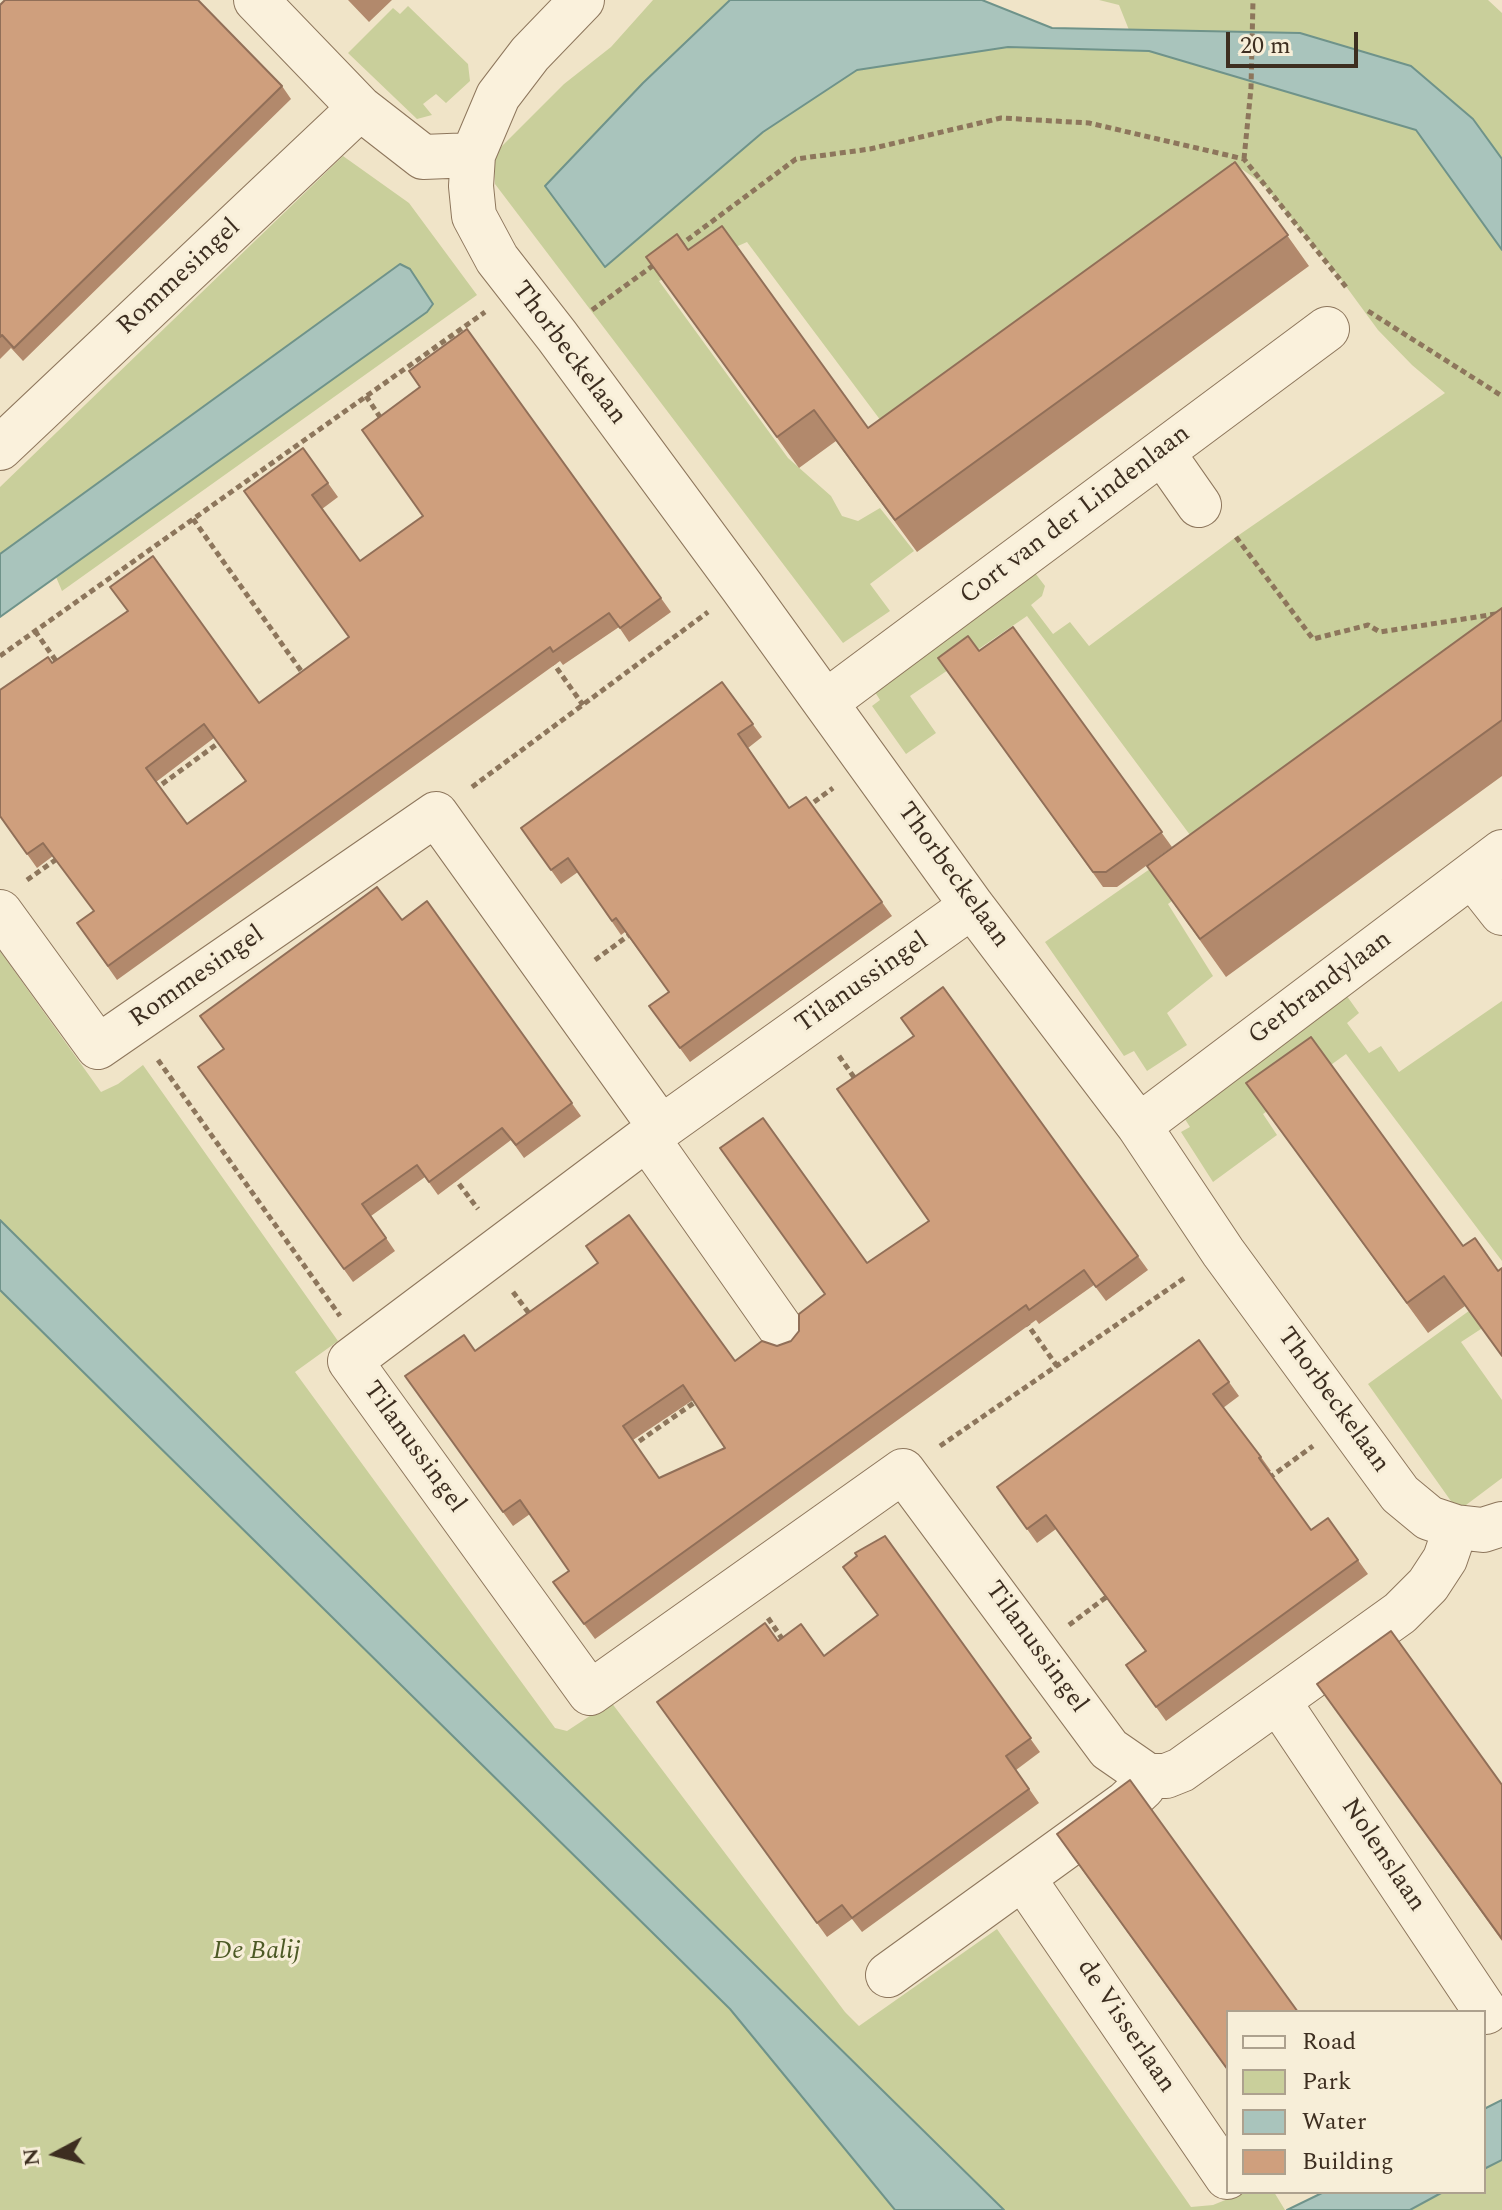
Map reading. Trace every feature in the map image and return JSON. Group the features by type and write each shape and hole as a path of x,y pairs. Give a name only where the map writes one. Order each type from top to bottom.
{"street":[{"path":"256,0 360,108 423,157 473,155"},
{"name":"Thorbeckelaan","path":"582,0 530,54 498,96 473,155 471,186 474,216 497,259 742,587 972,906 1139,1126 1223,1252 1400,1494 1429,1518 1456,1527 1483,1530 1502,1524"},
{"name":"Rommesingel","path":"0,448 360,108"},
{"name":"Cort van der Lindenlaan","path":"826,702 1344,318"},
{"path":"1162,452 1199,505"},
{"path":"436,814 558,987 786,1336"},
{"name":"Rommesingel","path":"12,897 98,1047 436,814"},
{"path":"1487,864 1502,913"},
{"name":"Gerbrandylaan","path":"1139,1126 1487,864"},
{"name":"Tilanussingel","path":"972,906 654,1133 350,1361 590,1693 903,1471 1109,1749 1148,1776"},
{"path":"888,1975 1126,1803 1143,1787 1148,1776 1166,1776 1181,1770 1400,1613 1428,1585 1445,1559 1456,1527"},
{"name":"Nolenslaan","path":"1278,1701 1485,2010"},
{"name":"de Visserlaan","path":"1023,1878 1226,2176"}],"path":[{"path":"1253,1 1251,88 1244,159 1344,318 1502,396"},
{"path":"557,336 796,159 870,149 1001,118 1089,123 1244,159"},
{"path":"0,656 518,288"},
{"path":"366,396 383,421"},
{"path":"193,519 307,679"},
{"path":"1236,537 1313,639 1368,625 1380,632 1502,613"},
{"path":"436,814 742,587"},
{"path":"35,631 62,669"},
{"path":"548,656 583,705"},
{"path":"150,792 235,731"},
{"path":"804,809 869,762"},
{"path":"12,897 63,855"},
{"path":"558,987 636,930"},
{"path":"813,1019 857,1081"},
{"path":"132,1023 364,1350"},
{"path":"447,1168 535,1322"},
{"path":"903,1471 1223,1252"},
{"path":"1022,1316 1057,1366"},
{"path":"627,1450 701,1397"},
{"path":"1260,1485 1347,1421"},
{"path":"743,1585 788,1647"},
{"path":"1036,1649 1111,1594"}],"green space":[{"path":"653,0 730,0 643,83 763,132 857,70 1008,47 1149,51 1416,130 1502,250 1502,650 1168,904 1213,976 1167,1013 1187,1045 1147,1071 1134,1051 1124,1056 1045,942 1193,839 1027,616 910,696 936,733 906,754 872,706 880,700 866,678 1029,565 1045,586 1042,596 1031,605 1053,634 1070,622 1089,646 1236,537 1445,393 1378,330 1334,270 1264,185 1232,162 1232,173 890,433 747,242 659,281 788,458 831,496 842,516 858,521 880,508 914,551 870,584 890,611 843,643 495,184 494,154 564,84 611,47"},
{"path":"1099,0 1488,0 1502,13 1502,159 1473,119 1208,32 1129,30 1119,5"},
{"path":"408,6 468,64 470,81 446,103 436,94 423,104 432,115 417,119 348,53 393,8 400,14"},
{"path":"343,156 409,203 477,295 62,591 56,577 427,312 433,303 410,269 0,554 0,487"},
{"path":"0,951 101,1092 118,1084 143,1065 338,1341 295,1372 555,1728 567,1731 611,1702 845,2012 859,2026 997,1929 1191,2207 1213,2205 1240,2194 1275,2194 1285,2210 1004,2210 0,1220"},
{"path":"1339,985 1359,1013 1347,1023 1369,1053 1381,1046 1399,1072 1502,1001 1502,1261 1346,1054 1263,1114 1277,1135 1213,1182 1181,1132 1190,1127 1176,1105"},
{"path":"1502,1287 1481,1329 1461,1342 1502,1400 1502,1478 1458,1511 1368,1384"},
{"name":"De Balij","path":"0,1290 730,2009 895,2210 0,2210"},
{"path":"1502,2160 1502,2210 1410,2210 1439,2194 1486,2194 1486,2168"}],"water":[{"path":"730,0 982,0 1052,28 1300,33 1411,66 1473,119 1502,159 1502,250 1416,130 1149,51 1008,47 857,70 763,132 605,267 545,186 643,83"},
{"path":"400,264 410,269 433,304 427,312 0,617 0,554"},
{"path":"0,1220 1004,2210 895,2210 730,2009 0,1290"},
{"path":"1502,2100 1502,2160 1486,2168 1486,2108"},
{"path":"1320,2194 1439,2194 1410,2210 1287,2210"}],"building":[{"path":"5,0 198,0 282,86 14,348 2,335 0,337 0,5"},
{"path":"1235,162 1288,235 895,520 814,410 777,437 646,257 677,234 688,250 722,226 868,428"},
{"path":"467,329 661,598 620,628 609,613 553,652 550,647 108,966 77,923 94,911 43,843 27,854 0,816 0,690 48,657 52,663 128,611 110,587 153,556 259,703 349,637 244,491 303,448 328,483 312,495 360,561 423,516 362,430 420,387 409,371","holes":["204,724 246,781 187,824 146,768"]},
{"path":"1502,608 1502,720 1200,939 1147,866"},
{"path":"1013,627 1162,832 1106,872 1093,872 938,658 968,636 979,651"},
{"path":"722,682 753,724 738,734 789,808 806,797 882,902 680,1048 649,1006 669,992 616,918 612,921 568,858 551,870 521,828"},
{"path":"377,887 402,920 427,901 572,1103 516,1145 502,1128 429,1182 417,1165 362,1204 386,1238 344,1269 198,1067 224,1049 200,1016"},
{"path":"943,987 1138,1256 1096,1287 1084,1270 1029,1310 1026,1305 584,1624 553,1582 569,1571 520,1500 503,1512 405,1376 464,1335 475,1351 598,1263 586,1246 629,1215 735,1361 762,1341 777,1346 791,1341 799,1331 799,1314 825,1294 720,1148 763,1118 867,1263 929,1221 837,1089 914,1036 901,1018","holes":["683,1385 725,1448 659,1478 623,1426"]},
{"path":"1311,1037 1463,1246 1475,1238 1498,1271 1502,1268 1502,1356 1444,1276 1407,1303 1246,1083"},
{"path":"1199,1340 1229,1382 1213,1394 1311,1530 1328,1518 1358,1560 1156,1707 1126,1665 1146,1651 1046,1515 1027,1529 997,1487"},
{"path":"885,1536 1031,1738 1006,1756 1029,1789 852,1918 842,1905 817,1923 657,1702 765,1623 778,1641 801,1624 824,1656 878,1615 843,1567 857,1556 855,1553"},
{"path":"1391,1631 1502,1785 1502,1939 1317,1684"},
{"path":"1130,1780 1297,2010 1226,2010 1226,2067 1057,1834"}]}
